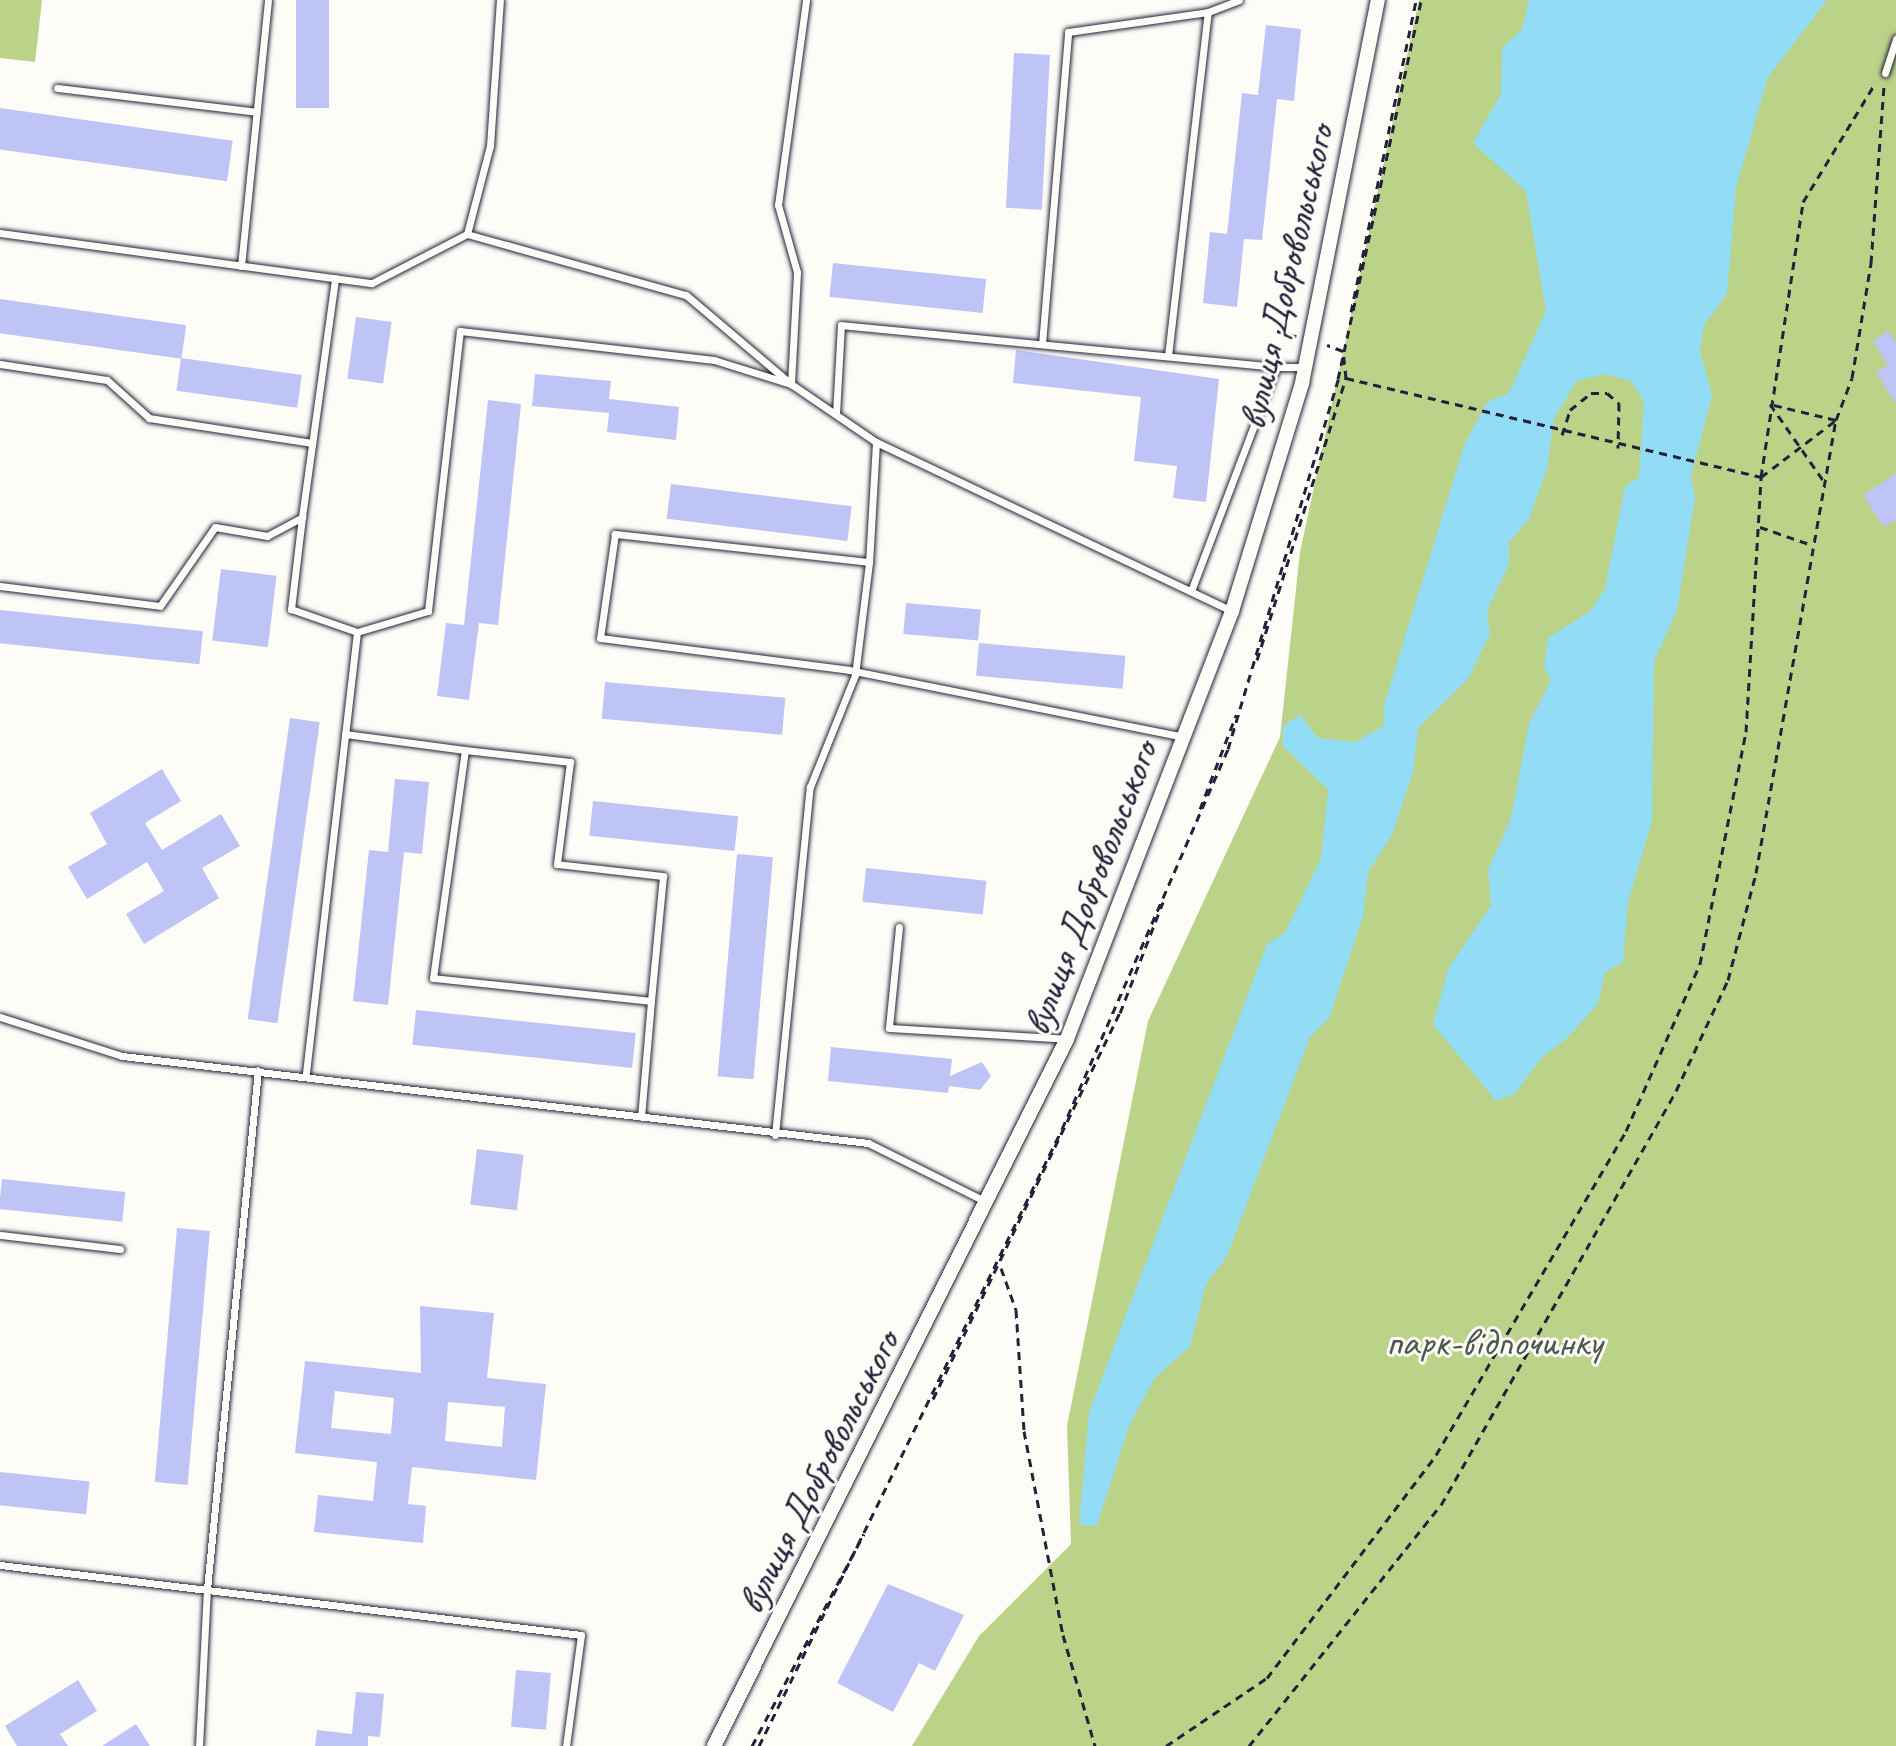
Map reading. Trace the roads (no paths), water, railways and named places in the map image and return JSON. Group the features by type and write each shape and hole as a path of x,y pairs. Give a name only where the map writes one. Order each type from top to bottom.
{"street":[{"name":"вулиця Добровольського","path":"714,1746 991,1204 1067,1039 1232,611 1305,367 1378,0"}],"lane":[{"path":"241,266 268,0"},
{"path":"467,234 490,146 500,0"},
{"path":"791,384 797,272 778,205 806,0"},
{"path":"1042,344 1068,32 1208,12 1239,0"},
{"path":"1168,356 1208,12"},
{"path":"1885,73 1896,39"},
{"path":"57,88 257,112"},
{"path":"0,233 372,283 467,234 686,295 791,384 876,442 1232,611"},
{"path":"335,278 291,609 357,632 428,611 460,331 714,360 791,384"},
{"path":"836,414 841,325 1276,367 1305,367"},
{"path":"0,364 107,380 149,418 312,443"},
{"path":"1191,591 1276,367"},
{"path":"775,1135 810,787 855,675 869,562 876,442"},
{"path":"0,586 160,606 215,527 267,536 302,517"},
{"path":"869,562 615,534 600,638 855,675 1183,737"},
{"path":"306,1073 357,632"},
{"path":"345,734 570,762 557,864 663,876 641,1117"},
{"path":"465,750 433,978 651,1001"},
{"path":"899,927 889,1028 1067,1039"},
{"path":"0,1017 122,1056 306,1073 775,1135 868,1143 991,1204"},
{"path":"199,1746 207,1589 258,1070"},
{"path":"0,1235 120,1249"},
{"path":"0,1565 581,1635 566,1746"}],"water":[{"path":"1529,0 1827,0 1768,77 1736,188 1727,294 1704,325 1700,351 1712,396 1691,475 1695,498 1677,610 1654,661 1652,821 1628,902 1623,962 1605,972 1598,1004 1566,1039 1541,1058 1515,1094 1496,1101 1433,1024 1449,967 1491,906 1488,870 1511,818 1529,724 1551,680 1544,667 1548,638 1590,611 1605,589 1625,487 1639,477 1644,402 1631,381 1606,374 1577,381 1554,418 1547,470 1529,519 1509,542 1509,564 1487,611 1490,634 1469,678 1418,728 1413,773 1392,835 1368,872 1363,916 1329,1018 1310,1037 1227,1256 1206,1284 1190,1346 1154,1379 1129,1426 1097,1525 1079,1525 1089,1412 1267,944 1285,933 1321,858 1328,790 1283,746 1283,726 1300,715 1318,738 1355,742 1384,726 1384,705 1464,446 1487,402 1509,393 1546,311 1526,191 1473,143 1501,94 1502,48 1522,29"}],"park label":[{"name":"парк-відпочинку","path":"1494,1342"}]}
